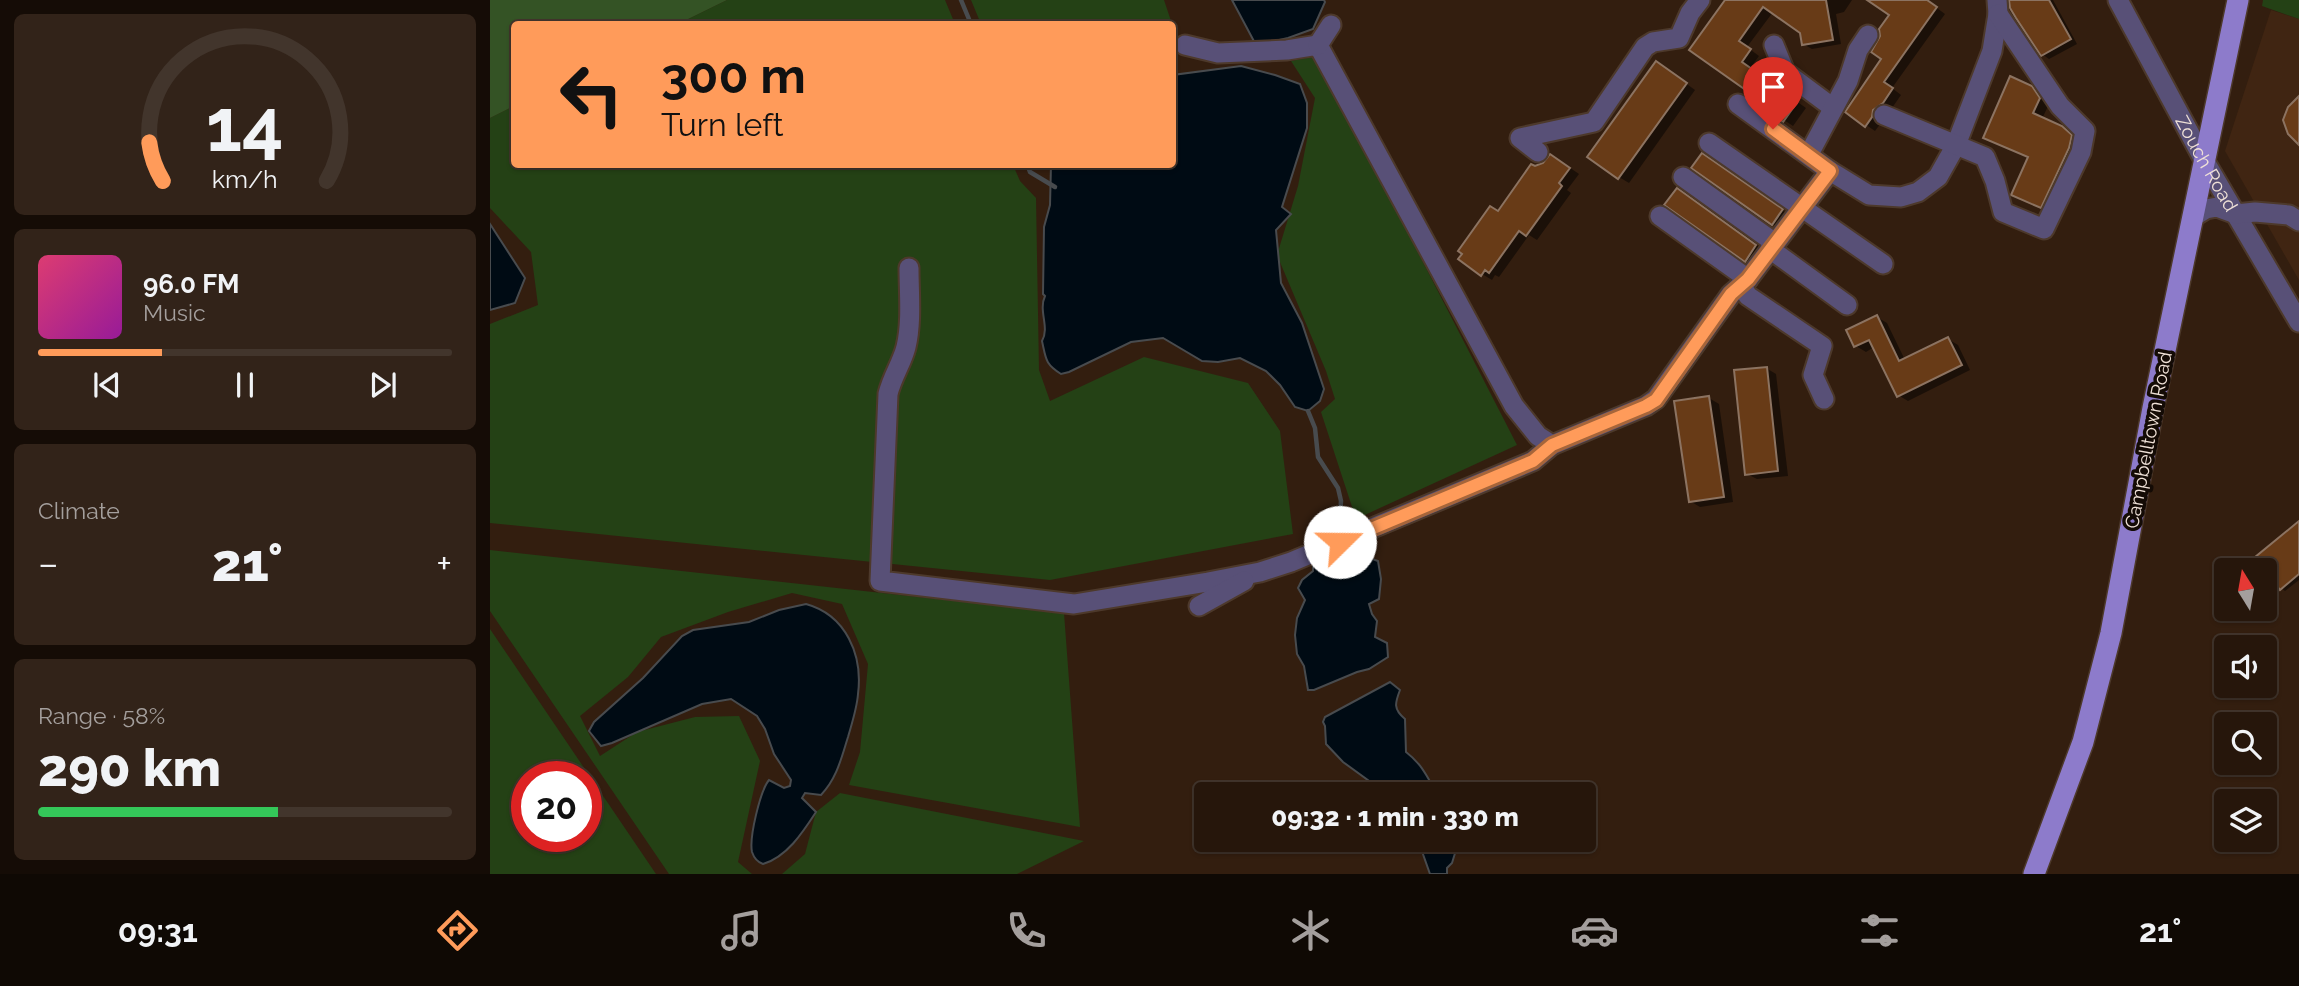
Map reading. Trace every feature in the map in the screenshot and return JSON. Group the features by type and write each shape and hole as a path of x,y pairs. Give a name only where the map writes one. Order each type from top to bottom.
{"main road":[{"name":"Campbelltown Road","path":"2034,874 2083,742 2111,633 2154,408 2238,0"}],"street":[{"path":"1538,152 1520,138 1594,122 1645,47 1654,42 1679,38 1690,13 1700,0"},
{"name":"Zouch Road","path":"2118,0 2204,160 2299,322"},
{"path":"1738,104 1830,171 1869,195 1901,197 1918,192 1938,177 1956,145 1992,51 1998,7"},
{"path":"1884,115 1985,157 2003,212 2044,229 2081,152 2085,131 2060,106 1998,7"},
{"path":"1185,46 1218,53 1287,50 1318,45 1331,25"},
{"path":"1808,154 1848,81 1858,50 1868,35"},
{"path":"1318,45 1514,406 1538,436 1552,445"},
{"path":"1774,45 1785,72 1832,107"},
{"path":"1709,143 1883,264"},
{"path":"1199,606 1260,572 1364,533 1533,461 1552,445 1656,400 1731,294 1773,246 1830,171"},
{"path":"1683,177 1847,305"},
{"path":"2193,217 2206,209 2217,207 2236,214 2266,212 2289,215 2299,221"},
{"path":"1660,216 1744,282 1748,296 1822,346 1813,375 1824,399"},
{"path":"909,268 908,336 888,394 880,581 1074,604 1260,572"}],"shaded area":[{"path":"1232,0 1325,2 1313,29 1256,45"},
{"path":"2271,10 2299,19 2299,280 2225,151"},
{"path":"1241,66 1300,84 1307,103 1307,128 1282,207 1291,214 1276,230 1281,283 1302,323 1324,389 1320,401 1308,411 1295,407 1280,385 1266,371 1240,358 1218,362 1202,361 1163,338 1131,342 1061,374 1047,361 1042,341 1045,330 1044,227 1050,205 1051,168 1176,168 1176,75"},
{"path":"490,224 525,278 515,303 490,310"},
{"path":"1359,543 1361,555 1378,561 1381,579 1379,599 1369,604 1377,621 1375,637 1387,643 1388,657 1369,669 1308,690 1304,666 1297,654 1295,635 1297,618 1305,600 1298,588 1302,580 1313,571 1313,562"},
{"path":"806,604 832,617 849,638 858,665 857,705 841,761 831,782 821,795 805,793 802,798 816,812 787,850 763,864 752,852 754,826 762,794 769,780 784,788 790,786 791,780 774,754 757,716 731,699 702,704 601,746 589,731 594,722 643,678 682,636 693,630 749,622 779,610"},
{"path":"1390,682 1400,690 1396,706 1405,719 1406,752 1421,767 1430,782 1370,782 1343,762 1326,744 1323,722 1325,717"},
{"path":"1422,852 1455,852 1452,863 1447,868 1447,874 1430,874"}],"green space":[{"path":"490,0 727,0 684,21 511,21 511,108 490,118"},
{"path":"727,0 945,0 954,21 684,21"},
{"path":"971,0 1164,0 1171,21 980,21"},
{"path":"2263,0 2299,0 2299,19 2262,6"},
{"path":"1317,56 1517,445 1356,519 1321,412 1335,399 1326,371 1277,255 1298,186 1315,98 1291,61"},
{"path":"511,108 511,168 1014,168 1020,181 1036,198 1039,370 1050,401 1144,357 1248,383 1280,431 1293,534 1050,580 490,523 490,324 538,305 531,252 490,208 490,118"},
{"path":"490,550 1064,613 1080,827 849,785 860,752 868,664 842,604 792,593 728,612 661,637 628,677 580,716 600,756 637,732 695,717 739,716 760,761 738,862 752,874 669,874 602,776 602,761 592,761 490,611"},
{"path":"490,629 579,761 511,761 511,852 602,852 602,794 656,874 490,874"},
{"path":"840,793 1084,841 1017,874 782,874 805,854 816,812"}],"building":[{"path":"1725,0 1826,0 1833,40 1802,45 1800,33 1763,7 1739,41 1751,49 1742,62 1798,101 1783,122 1745,94 1747,91 1689,50"},
{"path":"1867,0 1927,0 1937,7 1884,82 1893,88 1883,103 1873,110 1865,127 1845,112 1881,59 1871,52 1880,36 1879,29 1889,15"},
{"path":"2009,0 2049,0 2071,39 2041,56 2010,8"},
{"path":"1656,61 1687,83 1618,179 1587,157"},
{"path":"2010,76 2032,86 2040,98 2033,113 2062,126 2072,135 2069,148 2041,208 2011,195 2028,157 1983,138"},
{"path":"2299,96 2299,145 2288,134 2283,120 2288,107"},
{"path":"1702,153 1783,209 1772,225 1691,168"},
{"path":"1550,154 1570,168 1559,183 1562,186 1526,236 1519,231 1489,273 1485,270 1481,276 1458,259 1462,254 1458,251 1490,206 1498,211 1531,164 1535,166 1543,163"},
{"path":"1677,188 1756,245 1745,262 1664,205"},
{"path":"1877,315 1899,361 1948,337 1962,365 1897,397 1869,340 1854,347 1846,330"},
{"path":"1767,367 1778,471 1745,475 1734,370"},
{"path":"1709,396 1724,497 1689,502 1674,401"},
{"path":"2299,521 2299,574 2280,590 2277,586 2277,558 2254,558"}],"waterway":[{"path":"961,0 970,21"},
{"path":"1028,168 1030,172 1055,187"},
{"path":"1308,411 1315,428 1318,457 1338,488 1340,515"}],"route":[{"path":"1340,542 1533,461 1552,445 1656,400 1731,294 1748,279 1830,171 1773,129"}]}
